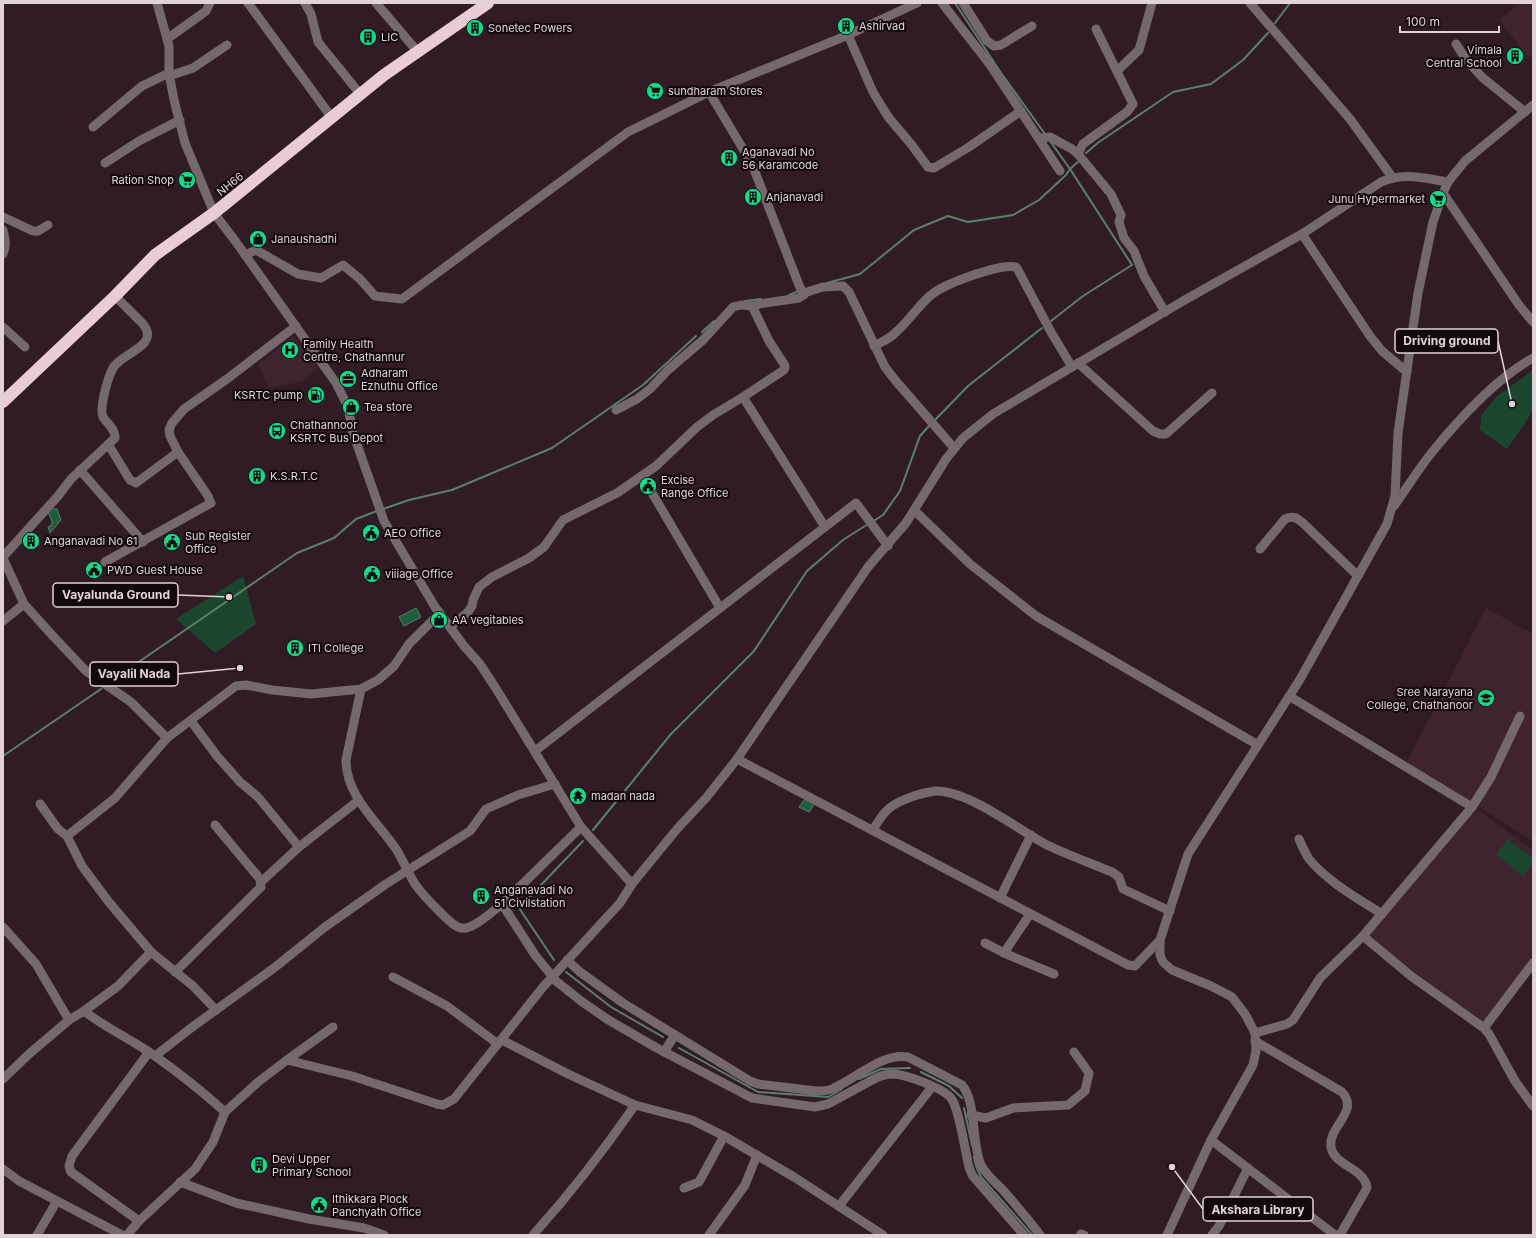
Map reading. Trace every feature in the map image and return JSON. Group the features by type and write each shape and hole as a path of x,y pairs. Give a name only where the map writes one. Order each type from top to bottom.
{"highway":[{"name":"NH66","path":"3,402 115,296 155,255 214,213 384,75 488,3"}],"street":[{"path":"157,3 169,46 169,75 185,143 214,213 336,383 348,407 353,434 384,521 431,601 464,646 480,664 511,710 581,827 632,884"},
{"path":"167,39 206,10 210,3"},
{"path":"248,3 332,118"},
{"path":"305,3 312,14 318,42 361,95"},
{"path":"376,3 418,52"},
{"path":"245,255 256,250 298,274 320,278 343,265 360,279 376,296 402,299 628,132 710,92 848,35 917,3"},
{"path":"942,3 991,66 1021,111 1044,138 1060,171"},
{"path":"963,3 987,41 994,46 1001,45 1032,26"},
{"path":"1117,71 1139,50 1152,3"},
{"path":"1250,3 1350,119 1392,177"},
{"path":"1078,154 1083,144 1128,112 1132,107 1132,100 1096,29"},
{"path":"848,35 873,92 882,107 889,118 912,144 928,167 934,168 970,147 1021,111"},
{"path":"1167,1235 1211,1140 1253,1065 1256,1051 1255,1037 1245,1014 1232,997 1211,986 1172,970 1163,962 1160,955 1160,940 1188,854 1289,696 1387,524 1395,496 1398,433 1418,294 1433,222 1443,192 1448,182 1465,161 1530,110 1482,78 1467,61 1456,44"},
{"path":"93,127 142,86 169,75 193,68 227,45"},
{"path":"710,92 752,164 799,285 804,293"},
{"path":"105,163 139,141 180,120"},
{"path":"1044,138 1072,149 1078,154 1111,194 1121,215 1119,222 1124,238 1134,251 1144,276 1165,312"},
{"path":"287,1060 332,1070 442,1105 454,1099 552,976 620,903 632,884 677,828 706,798 738,759 868,567 888,546 915,511 954,448 963,438 993,414 1165,312 1302,234 1381,182 1392,177 1405,176 1448,182"},
{"path":"1443,192 1519,305 1533,322"},
{"path":"3,217 33,230 38,230 48,225"},
{"path":"3,230 6,244 3,254"},
{"path":"1302,234 1370,336 1382,350 1407,372"},
{"path":"874,346 894,335 932,294 975,275 1009,266 1016,267 1051,332 1075,365 1153,431 1160,434 1166,434 1212,393"},
{"path":"616,410 637,399 650,389 668,370 703,340 733,307 741,305 755,306 799,298 804,295 804,293 823,287 843,286 849,292 885,367 954,448"},
{"path":"115,296 147,328 147,337 142,345 118,362 111,372 102,402 103,416 116,436 80,470 3,557 24,604 86,671 131,702 167,738"},
{"path":"450,627 468,612 472,606 479,587 492,577 529,558 544,547 563,520 617,493 656,466 697,427 713,415 743,398 778,375 785,367 754,311 755,306"},
{"path":"105,562 208,506 210,503 208,496 178,452 170,436 172,423 184,408 227,380 296,326"},
{"path":"3,327 25,347"},
{"path":"1391,510 1432,452 1462,419 1485,395 1508,375 1533,358"},
{"path":"743,398 825,527"},
{"path":"108,444 130,480 136,483 178,452"},
{"path":"80,470 143,542"},
{"path":"642,476 720,608"},
{"path":"535,751 856,503 888,546"},
{"path":"915,511 970,564 1036,616 1258,745"},
{"path":"1260,549 1285,519 1290,516 1295,517 1358,576"},
{"path":"3,621 24,604"},
{"path":"67,836 116,798 167,738 236,686 246,685 272,690 311,694 361,689 378,680 394,666 409,644 440,613"},
{"path":"361,689 346,760 346,770 349,781 368,815 395,848 415,883 429,901 455,926 461,928 473,926 502,904 581,827"},
{"path":"1289,696 1472,807"},
{"path":"1255,1037 1287,1024 1293,1020 1320,978 1363,936 1472,807 1491,777 1520,716"},
{"path":"191,721 224,765 240,782 258,797 299,847"},
{"path":"738,759 1128,966 1135,966 1160,940"},
{"path":"138,1221 71,1172 69,1166 72,1156 152,1054 274,968 325,927 408,869 470,831 486,809 518,795 555,784"},
{"path":"873,830 882,814 902,800 935,791 961,796 1046,845 1112,872 1119,877 1122,889 1170,911"},
{"path":"260,882 299,847 359,800"},
{"path":"40,804 58,829 67,836 82,866 108,901 150,952 193,986 216,1010"},
{"path":"175,972 261,887 260,882 216,825"},
{"path":"1000,898 1031,836"},
{"path":"1300,839 1309,858 1316,866 1337,884 1382,914"},
{"path":"502,904 535,955 561,987 591,1008 752,1098 815,1107 828,1104 883,1075 892,1074 913,1076 962,1103 971,1115 976,1146 981,1164 988,1175 1040,1235"},
{"path":"1004,953 1030,914"},
{"path":"3,926 36,964 69,1020"},
{"path":"1363,936 1411,976 1484,1028 1489,1034 1518,1086 1533,1106"},
{"path":"985,944 1054,974"},
{"path":"3,1079 29,1054 69,1020 118,986 150,952"},
{"path":"567,960 580,972 623,1003 674,1037 736,1074 758,1084 816,1091 826,1090 834,1088 869,1068 893,1057 901,1056 908,1057 962,1085 967,1093 962,1103 956,1110 969,1167 972,1174 1024,1235"},
{"path":"1484,1028 1533,962"},
{"path":"394,977 447,1006 500,1042 635,1105 692,1120 724,1136 794,1177 883,1235"},
{"path":"84,1011 97,1021 152,1054 202,1091 225,1112"},
{"path":"3,1169 19,1181 127,1235 138,1221 195,1169 213,1142 225,1112 258,1082 333,1027"},
{"path":"665,1050 674,1037"},
{"path":"1255,1037 1342,1092 1347,1097 1347,1109 1333,1134 1331,1148 1338,1159 1362,1177 1367,1188 1340,1235"},
{"path":"971,1115 986,1118 1013,1108 1068,1105 1085,1090 1089,1073 1074,1052"},
{"path":"913,1076 917,1063"},
{"path":"839,1206 932,1087"},
{"path":"533,1235 560,1206 614,1136 635,1105"},
{"path":"684,1188 699,1182 724,1136"},
{"path":"1211,1140 1335,1235"},
{"path":"709,1235 746,1185 757,1155"},
{"path":"1212,1235 1219,1226 1248,1168"},
{"path":"180,1182 236,1203 344,1226 364,1228 384,1235"},
{"path":"37,1235 57,1201"},
{"path":"342,1235 344,1226"}],"shaded area":[{"path":"1520,3 1533,3 1533,55 1529,58 1499,20"},
{"name":"Family Health Centre, Chathannur","path":"293,336 318,368 300,382 269,388 258,365"},
{"path":"1533,370 1533,411 1507,449 1480,430 1481,416 1496,397"},
{"path":"57,509 61,520 50,533 48,527 52,525 52,521 47,510"},
{"path":"243,576 256,624 215,653 176,619"},
{"path":"416,608 421,617 404,626 399,617"},
{"name":"Sree Narayana College, Chathanoor","path":"1486,608 1533,634 1533,841 1407,762"},
{"path":"805,799 815,803 809,812 799,807"},
{"path":"1476,809 1533,850 1533,960 1484,1024 1367,936"},
{"path":"1508,839 1533,858 1533,863 1523,876 1496,855"}],"waterway":[{"path":"955,3 1001,73 1045,134"},
{"path":"1275,23 1290,3"},
{"path":"1086,153 1099,142 1173,92 1211,84 1243,60 1268,33"},
{"path":"827,283 860,274 914,230 948,216 968,222 1013,215 1039,200 1066,175 1070,169 1050,141"},
{"path":"1051,321 1083,296 1132,265 1070,169 1079,161"},
{"path":"789,295 799,291"},
{"path":"745,301 761,299"},
{"path":"702,332 714,321"},
{"path":"934,421 968,386 1042,328"},
{"path":"383,509 409,500 452,490 552,448 643,385 696,336"},
{"path":"872,522 883,515 900,491 920,436 929,426"},
{"path":"111,681 297,553 334,538 356,519 377,511"},
{"path":"593,830 671,734 754,651 807,571 843,540 868,524"},
{"path":"3,756 101,689"},
{"path":"554,960 519,908 583,841"},
{"path":"566,972 611,1007 663,1037"},
{"path":"679,1048 758,1092 828,1097 842,1089"},
{"path":"859,1079 881,1069 910,1068"},
{"path":"921,1072 949,1086 962,1098"},
{"path":"964,1108 972,1145"},
{"path":"974,1157 981,1177 1032,1235"}],"place":[{"name":"Ashirvad","path":"846,26"},
{"name":"Sonetec Powers","path":"475,28"},
{"name":"LIC","path":"368,37"},
{"name":"Vimala Central School","path":"1515,56"},
{"name":"sundharam Stores","path":"655,91"},
{"name":"Aganavadi No 56 Karamcode","path":"729,158"},
{"name":"Ration Shop","path":"187,180"},
{"name":"Anjanavadi","path":"753,197"},
{"name":"Junu Hypermarket","path":"1438,199"},
{"name":"Janaushadhi","path":"258,239"},
{"name":"Family Health Centre, Chathannur","path":"290,350"},
{"name":"Adharam Ezhuthu Office","path":"348,379"},
{"name":"KSRTC pump","path":"316,395"},
{"name":"Driving ground","path":"1512,404"},
{"name":"Tea store","path":"351,407"},
{"name":"Chathannoor KSRTC Bus Depot","path":"277,431"},
{"name":"K.S.R.T.C","path":"257,476"},
{"name":"Excise Range Office","path":"648,486"},
{"name":"AEO Office","path":"371,533"},
{"name":"Anganavadi No 61","path":"31,541"},
{"name":"Sub Register Office","path":"172,542"},
{"name":"PWD Guest House","path":"94,570"},
{"name":"viiiage Office","path":"372,574"},
{"name":"Vayalunda Ground","path":"229,597"},
{"name":"AA vegitables","path":"439,620"},
{"name":"ITI College","path":"295,648"},
{"name":"Vayalil Nada","path":"240,668"},
{"name":"Sree Narayana College, Chathanoor","path":"1486,698"},
{"name":"madan nada","path":"578,796"},
{"name":"Anganavadi No 51 Civilstation","path":"481,896"},
{"name":"Devi Upper Primary School","path":"259,1165"},
{"name":"Akshara Library","path":"1172,1167"},
{"name":"Ithikkara Plock Panchyath Office","path":"319,1205"}]}
